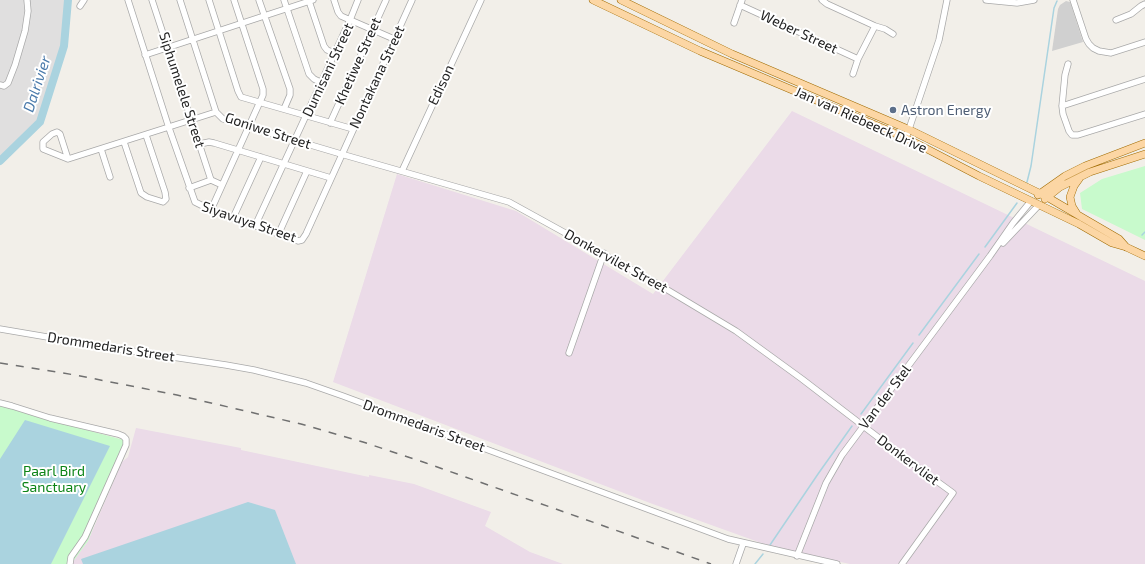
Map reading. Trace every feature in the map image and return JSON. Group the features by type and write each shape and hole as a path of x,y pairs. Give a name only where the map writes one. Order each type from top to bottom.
{"main road":[{"name":"Jan van Riebeeck Drive","path":"593,0 720,60 906,138 979,176 1079,224 1112,243 1126,247 1145,256"},
{"name":"Jan van Riebeeck Drive","path":"621,0 732,54 910,130 1030,188 1119,239 1126,247"},
{"name":"Van der Stel","path":"1039,205 1043,195 1053,184 1085,166 1145,143"},
{"name":"Van der Stel","path":"1031,201 1102,167 1145,154"},
{"path":"1077,214 1071,202 1071,192 1077,181 1082,176"},
{"path":"1030,188 1053,184"}],"street":[{"path":"0,85 4,86 8,83 15,65 26,27 28,11 27,0"},
{"path":"80,6 84,0"},
{"name":"Siyavuya Street","path":"128,0 169,128 195,202 211,210 278,235 300,241 302,240 341,154"},
{"name":"Siphumelele Street","path":"152,0 211,180"},
{"name":"Goniwe Street","path":"180,0 216,112 223,119 341,154"},
{"path":"208,0 239,94 243,98 353,129"},
{"path":"211,210 263,95 263,89 234,0"},
{"path":"259,0 290,90 290,95 284,109"},
{"path":"284,0 310,74 314,79 322,83"},
{"path":"334,0 339,14 394,39"},
{"name":"Dumisani Street","path":"256,226 322,83 358,0"},
{"name":"Khetiwe Street","path":"330,123 386,0"},
{"name":"Nontakana Street","path":"341,154 412,0"},
{"name":"Edison","path":"402,171 481,0"},
{"path":"822,0 827,4 875,26 885,29 893,34"},
{"path":"906,138 910,130 939,40 946,0"},
{"path":"986,0 1017,4 1034,0"},
{"path":"1073,0 1086,39 1093,48 1105,53 1111,53 1145,42"},
{"path":"145,55 193,38 311,1 324,46 327,50 334,53"},
{"path":"734,23 741,2"},
{"name":"Weber Street","path":"741,2 858,59"},
{"path":"1116,20 1131,14 1140,6 1145,4"},
{"path":"853,74 858,59 875,26"},
{"path":"1068,64 1065,75 1062,106 1063,114 1072,135 1078,135 1145,114"},
{"path":"1062,106 1145,79"},
{"path":"68,159 60,134 57,132 52,134 43,142 44,149 68,159 216,112"},
{"path":"124,142 141,193 147,197 163,202 166,199 165,192 146,135"},
{"path":"200,144 214,143 331,178"},
{"path":"101,149 110,177"},
{"name":"Donkervilet Street","path":"341,154 509,202 604,253 700,309 736,332 802,379 863,426"},
{"path":"234,218 261,157"},
{"path":"278,235 307,171"},
{"path":"189,188 211,180 222,185"},
{"name":"Van der Stel","path":"797,556 833,468 994,251 1013,223 1031,201"},
{"name":"Van der Stel","path":"994,251 1039,205"},
{"path":"569,353 604,253"},
{"name":"Drommedaris Street","path":"0,330 226,365 306,383 709,533 743,544 837,564"},
{"path":"0,404 12,406 50,418 118,434 126,439 126,445 110,482 85,537 71,557 70,564"},
{"name":"Donkervliet","path":"863,426 953,493 902,564"},
{"path":"736,564 743,544"}],"shaded area":[{"path":"0,0 68,0 64,46 40,122 0,161"},
{"path":"1066,1 1070,2 1083,42 1052,51 1058,9 1060,5"},
{"path":"792,111 1145,281 1145,564 850,564 822,558 764,544 650,503 333,382 397,174 516,211 653,294"},
{"path":"136,428 241,448 241,450 369,477 369,475 414,484 491,512 485,526 530,552 563,564 73,564 72,563 88,541 122,462 128,457"}],"green space":[{"path":"1145,166 1145,240 1082,209 1080,193 1102,179"},
{"name":"Paarl Bird Sanctuary","path":"0,406 124,440 125,445 88,541 72,564 0,564"}],"water":[{"name":"Paarl Bird Sanctuary","path":"25,420 110,446 51,564 0,564 0,459"},
{"path":"248,502 275,510 296,564 83,564 81,559"}],"waterway":[{"name":"Dalrivier","path":"0,161 40,122 64,46 68,0"},
{"path":"1027,182 1031,166 1054,8 1057,1"},
{"path":"985,247 1017,203"},
{"path":"1142,235 1145,232"},
{"path":"919,335 979,254"},
{"path":"861,414 913,343"},
{"path":"770,545 852,426"},
{"path":"755,564 763,554"}],"railway":[{"path":"0,363 75,375 177,395 301,424 363,442 426,463 711,564"}],"place":[{"name":"Astron Energy","path":"893,110"}]}
